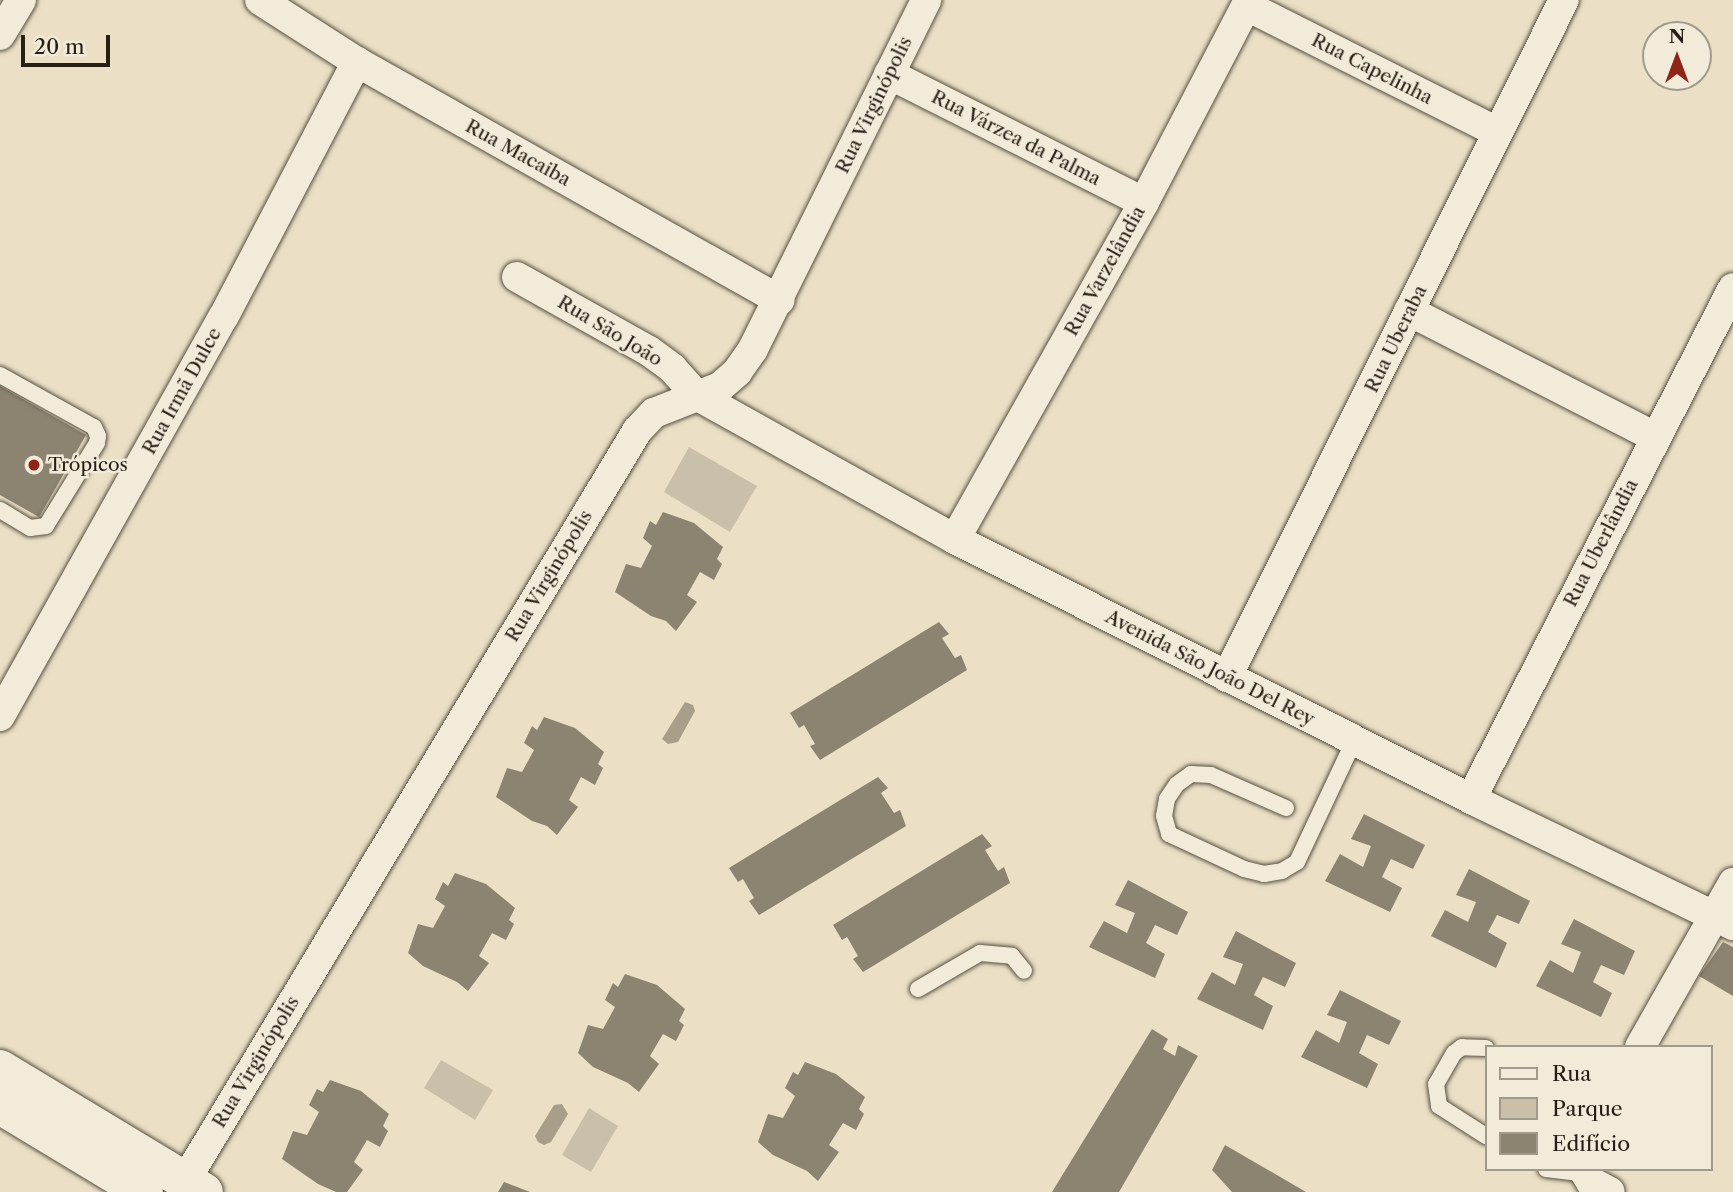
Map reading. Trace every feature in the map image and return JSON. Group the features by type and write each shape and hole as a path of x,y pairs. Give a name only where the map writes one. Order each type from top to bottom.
{"main road":[{"path":"0,1069 194,1186"},
{"path":"0,1105 137,1190"}],"street":[{"path":"0,35 21,0"},
{"name":"Rua Macaiba","path":"260,0 357,62 780,300"},
{"name":"Rua Virginópolis","path":"194,1186 637,431 654,413 720,387 737,372 780,300 926,0"},
{"name":"Rua Uberaba","path":"1227,677 1564,0"},
{"name":"Rua Capelinha","path":"1248,3 1497,132"},
{"name":"Rua Varzelândia","path":"955,539 1144,202 1248,3"},
{"name":"Rua Irmã Dulce","path":"0,716 224,316 357,62"},
{"name":"Rua Várzea da Palma","path":"889,74 1144,202"},
{"name":"Rua São João","path":"517,277 649,351 672,368 696,395"},
{"name":"Rua Uberlândia","path":"1471,799 1655,437 1726,320 1733,288"},
{"path":"1409,312 1655,437"},
{"name":"Avenida São João Del Rey","path":"696,395 955,539 1354,741 1723,920"},
{"path":"1641,1045 1723,920 1733,883"},
{"path":"1584,1171 1591,1182 1611,1192"}],"lane":[{"path":"0,375 94,427 97,443 46,526 30,528 0,510"},
{"path":"1286,808 1211,775 1191,774 1177,784 1167,799 1164,816 1169,834 1244,869 1264,874 1282,871 1297,862 1354,741"},
{"path":"918,989 980,953 1012,956 1024,971"},
{"path":"1484,1048 1462,1047 1454,1053 1436,1084 1439,1107 1484,1135"}],"green space":[{"path":"689,447 757,486 730,532 664,492"},
{"path":"441,1060 493,1090 475,1120 424,1088"},
{"path":"589,1108 618,1126 591,1172 562,1155"}],"shaded area":[{"path":"685,702 693,705 695,711 678,742 668,744 662,739"},
{"path":"562,1104 568,1114 551,1142 544,1145 538,1142 535,1136 554,1105"}],"building":[{"name":"Trópicos","path":"0,386 86,435 39,517 0,495"},
{"path":"663,512 694,523 723,547 717,559 722,564 714,580 700,572 687,595 697,602 676,631 666,621 651,616 615,592 626,564 641,568 652,546 643,538 650,521 656,525"},
{"path":"939,622 949,634 942,638 955,658 961,655 967,670 820,760 810,746 815,744 804,725 799,728 790,713"},
{"path":"544,717 575,728 604,752 598,764 603,768 595,785 581,777 569,800 578,807 557,835 547,826 532,821 496,797 507,768 522,772 534,750 524,743 532,726 537,730"},
{"path":"878,777 888,788 881,793 894,813 900,810 906,826 759,915 749,901 754,898 743,879 738,882 729,868"},
{"path":"1364,814 1425,845 1413,869 1391,859 1382,877 1402,888 1390,912 1325,881 1340,854 1363,867 1371,846 1351,839"},
{"path":"982,834 992,846 985,850 998,871 1004,867 1010,883 863,972 853,959 858,956 847,937 842,940 833,925"},
{"path":"1469,869 1530,901 1519,924 1497,915 1488,932 1507,943 1496,968 1431,936 1445,910 1468,922 1476,902 1456,895"},
{"path":"455,873 486,884 515,908 509,920 514,924 506,940 492,933 479,956 489,963 468,991 457,982 423,966 408,953 418,924 433,928 445,906 435,899 443,882 448,886"},
{"path":"1128,880 1188,912 1177,935 1155,925 1146,943 1165,954 1155,978 1089,947 1104,921 1127,933 1135,913 1115,905"},
{"path":"1574,919 1635,951 1624,975 1601,965 1593,982 1612,993 1601,1017 1536,986 1550,960 1573,973 1581,952 1561,944"},
{"path":"1236,931 1296,963 1285,987 1263,977 1254,995 1273,1006 1263,1030 1197,999 1212,972 1235,985 1243,964 1223,957"},
{"path":"1723,942 1733,947 1733,996 1699,976"},
{"path":"625,974 657,985 685,1009 679,1021 684,1025 676,1041 663,1034 650,1056 659,1064 639,1092 628,1083 593,1067 578,1053 588,1025 603,1029 615,1007 605,1000 613,983 618,987"},
{"path":"1340,990 1401,1021 1389,1045 1367,1035 1359,1053 1378,1064 1367,1088 1301,1057 1316,1030 1339,1043 1347,1022 1327,1015"},
{"path":"1152,1029 1168,1039 1163,1049 1175,1056 1178,1045 1198,1056 1119,1192 1052,1192"},
{"path":"805,1062 836,1074 865,1097 859,1109 864,1114 856,1130 843,1123 829,1145 839,1152 818,1181 807,1171 773,1155 758,1142 768,1114 783,1118 795,1096 785,1088 793,1072 798,1075"},
{"path":"330,1080 361,1091 389,1114 383,1126 388,1131 380,1147 367,1140 354,1162 363,1170 347,1192 336,1192 318,1184 282,1159 293,1131 307,1135 319,1112 309,1105 317,1089 323,1092"},
{"path":"1225,1145 1306,1192 1232,1192 1212,1170"},
{"path":"504,1182 530,1192 498,1192"}],"place":[{"name":"Trópicos","path":"34,465"}]}
